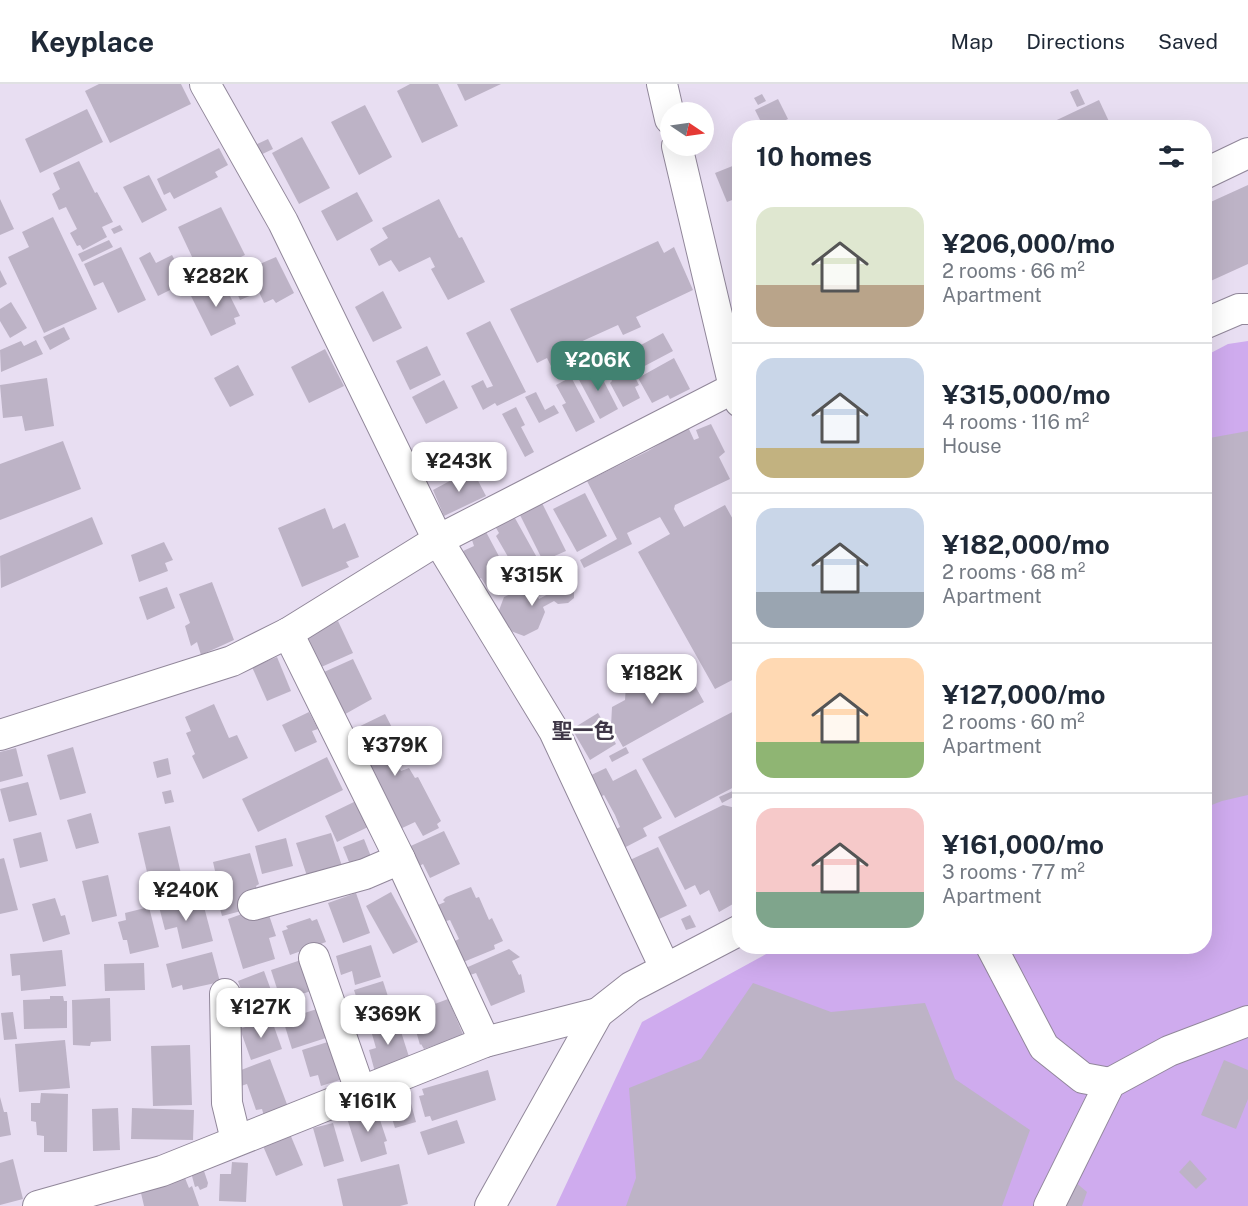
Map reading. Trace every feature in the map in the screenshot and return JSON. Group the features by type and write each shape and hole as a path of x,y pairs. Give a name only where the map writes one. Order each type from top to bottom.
{"street":[{"path":"205,84 283,222 438,540 554,731 665,968"},
{"path":"662,84 666,102"},
{"path":"1212,170 1248,153"},
{"path":"679,156 732,367"},
{"path":"1212,321 1239,309 1248,309"},
{"path":"0,735 232,661 288,633 438,540 732,394"},
{"path":"288,633 400,859 485,1042"},
{"path":"253,905 365,874 400,859"},
{"path":"490,1206 598,1013 631,987 732,934"},
{"path":"995,954 1044,1047 1083,1078 1110,1083"},
{"path":"314,958 360,1090"},
{"path":"225,994 227,1103 236,1140"},
{"path":"38,1206 162,1171 485,1042 598,1013"},
{"path":"1049,1206 1110,1083 1169,1051 1248,1021"}],"shaded area":[{"path":"1248,341 1248,1206 556,1206 642,1022 766,954 1212,954 1212,352 1228,344"}],"building":[{"path":"99,84 181,84 191,104 110,143 85,91"},
{"path":"410,84 438,84 458,126 422,143 397,91"},
{"path":"457,84 501,84 465,101"},
{"path":"1078,89 1085,104 1077,107 1070,92"},
{"path":"762,94 766,101 758,105 754,98"},
{"path":"778,99 788,119 760,120 755,110"},
{"path":"1099,100 1108,120 1057,120"},
{"path":"365,105 392,157 359,175 331,122"},
{"path":"87,109 103,142 40,173 25,139"},
{"path":"302,137 330,188 299,204 272,153"},
{"path":"268,139 273,149 256,157 251,147"},
{"path":"219,148 228,165 215,172 218,177 174,199 170,192 164,195 157,179"},
{"path":"79,161 113,222 102,227 107,237 83,250 80,245 77,246 70,233 77,229 66,207 59,210 52,194 60,189 53,173"},
{"path":"732,166 732,200 727,202 715,173"},
{"path":"149,175 167,210 142,223 123,187"},
{"path":"1248,185 1248,264 1212,280 1212,201"},
{"path":"357,192 373,221 337,241 321,211"},
{"path":"0,199 14,229 0,235"},
{"path":"439,199 485,282 448,300 431,269 435,267 430,257 399,272 391,260 379,266 370,249 388,238 382,228"},
{"path":"221,207 245,255 201,276 178,227"},
{"path":"53,217 97,309 44,333 8,257 29,247 22,232"},
{"path":"120,225 123,230 114,234 111,229"},
{"path":"109,240 113,247 82,262 78,254"},
{"path":"658,241 664,253 674,247 693,290 636,317 641,327 623,335 618,325 567,348 572,359 552,368 547,358 537,363 510,309"},
{"path":"121,247 146,300 118,313 103,282 94,286 84,264"},
{"path":"150,252 156,263 172,255 186,282 158,296 139,258"},
{"path":"276,257 294,293 276,303 273,299 264,303 259,292 240,300 230,277"},
{"path":"0,270 7,284 0,288"},
{"path":"222,280 240,316 234,318 236,324 211,336 191,296"},
{"path":"383,291 402,328 373,342 355,307"},
{"path":"11,302 27,328 10,338 0,321 0,309"},
{"path":"490,321 526,392 497,406 495,403 483,410 471,386 483,380 487,388 493,386 466,333"},
{"path":"64,327 70,339 50,350 43,337"},
{"path":"663,333 673,351 637,370 628,352"},
{"path":"36,340 43,354 1,372 0,350 21,341 24,346"},
{"path":"427,346 441,375 410,390 396,361"},
{"path":"325,349 344,386 309,403 291,367"},
{"path":"622,352 639,385 635,387 640,398 623,407 610,383 612,381 603,362"},
{"path":"674,358 690,389 670,399 668,395 652,403 638,378"},
{"path":"238,365 254,395 230,407 214,378"},
{"path":"596,366 618,409 600,419 577,376"},
{"path":"571,377 595,422 576,432 562,405 566,403 556,385"},
{"path":"47,378 54,426 25,431 22,416 3,418 0,385"},
{"path":"444,380 458,408 426,424 412,397"},
{"path":"536,392 545,410 554,405 559,413 539,423 525,397"},
{"path":"516,407 525,425 521,427 534,452 525,457 502,414"},
{"path":"711,424 725,452 719,457 730,479 675,505 674,509 684,527 725,505 732,518 732,680 715,689 638,552 670,534 660,517 627,533 632,544 584,568 580,560 617,539 587,481 648,451 688,427 694,440 699,438 696,430"},
{"path":"1248,431 1248,795 1212,805 1212,438"},
{"path":"63,441 81,489 0,520 0,464"},
{"path":"472,469 486,496 444,516 433,490"},
{"path":"585,493 607,536 577,552 553,509"},
{"path":"540,499 566,551 543,561 518,511"},
{"path":"325,508 333,529 345,523 359,557 346,562 349,567 302,587 278,528"},
{"path":"511,511 540,563 519,576 496,536 499,533 492,521"},
{"path":"92,517 103,544 1,588 0,556"},
{"path":"485,530 511,579 489,590 481,578 477,580 463,551 474,546 471,537"},
{"path":"164,542 173,560 165,563 168,571 139,582 131,555"},
{"path":"566,580 574,586 574,598 568,603 558,604 554,601 543,607 545,612 538,629 524,636 505,629 498,613 504,597 521,589 537,595 539,599 550,593 557,581"},
{"path":"212,582 234,640 201,655 197,642 191,646 185,626 190,623 179,594"},
{"path":"167,587 175,608 147,620 139,597"},
{"path":"338,621 353,653 319,668 302,637"},
{"path":"277,657 291,691 267,701 252,667"},
{"path":"353,659 372,699 340,717 322,684 329,682 324,672"},
{"path":"651,672 665,681 679,673 693,682 704,702 623,747 611,726 612,707 625,700 626,685"},
{"path":"214,704 229,738 237,735 248,758 203,779 192,756 195,754 186,733 191,731 185,717"},
{"path":"309,712 318,729 312,731 317,742 295,752 282,725"},
{"path":"732,712 732,788 675,818 642,759"},
{"path":"598,713 616,744 590,760 572,729"},
{"path":"385,714 403,749 392,754 401,771 409,768 415,778 418,777 441,821 437,824 439,828 423,836 415,822 398,830 350,731"},
{"path":"73,747 86,793 60,800 47,755"},
{"path":"626,747 629,753 612,762 609,756"},
{"path":"16,748 23,776 0,782 0,752"},
{"path":"327,757 343,790 258,832 242,799"},
{"path":"168,758 171,774 157,778 153,762"},
{"path":"606,768 613,781 636,769 662,818 643,828 647,836 622,849 613,831 620,827 615,815 604,795 596,799 585,778"},
{"path":"28,782 37,815 9,822 0,789"},
{"path":"171,790 174,802 165,804 162,792"},
{"path":"732,791 732,798 722,803 719,797"},
{"path":"356,801 368,827 337,842 325,816"},
{"path":"723,805 732,807 732,905 719,912 709,890 700,895 695,885 685,890 658,837"},
{"path":"91,813 99,843 76,849 67,820"},
{"path":"170,826 184,887 152,894 138,833"},
{"path":"444,831 460,864 430,878 423,864 413,869 404,849"},
{"path":"41,832 48,861 20,868 13,839"},
{"path":"331,833 343,869 308,879 296,843"},
{"path":"286,838 293,866 262,874 255,846"},
{"path":"364,839 372,859 351,867 343,847"},
{"path":"658,847 687,906 659,919 630,860"},
{"path":"250,853 259,884 256,886 259,898 249,909 222,916 216,894 220,893 213,862"},
{"path":"4,858 18,910 0,914 0,859"},
{"path":"108,875 117,916 92,922 82,881"},
{"path":"471,887 476,898 479,897 489,920 492,918 503,941 494,945 495,949 461,963 453,942 459,939 450,920 446,921 438,905 445,902 443,900 446,897"},
{"path":"391,892 418,942 393,954 366,906"},
{"path":"356,893 370,933 343,943 328,903"},
{"path":"176,895 180,909 203,903 213,941 182,949 177,927 165,930 157,899"},
{"path":"55,898 61,916 65,915 70,934 43,942 32,904"},
{"path":"149,907 159,947 130,954 127,940 123,940 118,922 126,920 125,913"},
{"path":"262,907 269,915 276,936 269,938 275,959 243,969 228,919"},
{"path":"690,915 696,927 686,930 681,919"},
{"path":"310,918 312,921 317,919 326,942 290,955 282,931 288,929 286,926"},
{"path":"371,945 381,977 355,985 352,971 341,975 336,956"},
{"path":"509,949 520,957 512,961 519,975 521,974 525,992 491,1006 476,973 464,977 461,970"},
{"path":"62,950 66,986 21,991 20,975 12,976 10,954"},
{"path":"212,952 220,982 183,990 182,985 172,988 166,964"},
{"path":"301,960 311,991 281,1001 271,970"},
{"path":"144,963 145,990 105,991 104,964"},
{"path":"264,971 279,1012 270,1016 268,1011 262,1014 259,1003 247,1007 238,981"},
{"path":"383,981 394,1015 365,1024 354,990"},
{"path":"753,983 831,1012 925,1003 955,1079 1030,1130 1002,1206 626,1206 636,1178 629,1088 701,1059"},
{"path":"50,996 63,996 64,1001 67,1001 67,1028 24,1029 23,1000 50,999"},
{"path":"110,998 111,1041 91,1042 90,1046 73,1045 72,1000"},
{"path":"448,999 465,1039 439,1048 438,1044 424,1049 420,1045 411,1013"},
{"path":"320,1008 329,1037 292,1049 283,1020"},
{"path":"13,1012 17,1039 4,1040 1,1013"},
{"path":"271,1018 282,1049 251,1060 240,1029"},
{"path":"397,1019 410,1060 375,1072 369,1050 376,1048 370,1027"},
{"path":"65,1040 70,1088 19,1092 15,1044"},
{"path":"331,1041 343,1079 321,1086 318,1075 310,1077 302,1050"},
{"path":"190,1045 192,1105 153,1106 151,1046"},
{"path":"270,1059 288,1107 264,1116 262,1109 256,1110 247,1084 241,1086 236,1072"},
{"path":"1224,1060 1248,1070 1248,1099 1236,1129 1201,1115"},
{"path":"488,1070 496,1100 432,1121 430,1116 425,1117 419,1096 424,1095 422,1089"},
{"path":"41,1093 68,1094 67,1152 44,1152 44,1136 37,1135 36,1122 31,1121 31,1103 40,1103"},
{"path":"409,1096 416,1122 395,1128 387,1102"},
{"path":"0,1097 4,1112 7,1112 11,1135 0,1137"},
{"path":"375,1105 387,1141 384,1142 387,1154 361,1162 346,1115"},
{"path":"118,1108 120,1150 93,1151 92,1109"},
{"path":"132,1108 194,1110 193,1140 131,1139"},
{"path":"457,1120 465,1143 428,1155 420,1132"},
{"path":"333,1123 344,1161 324,1167 313,1128"},
{"path":"290,1134 303,1165 276,1176 263,1146"},
{"path":"13,1159 23,1199 0,1205 0,1163"},
{"path":"1190,1160 1207,1179 1196,1189 1179,1172"},
{"path":"232,1162 248,1163 246,1202 219,1201 220,1174 231,1174"},
{"path":"399,1164 408,1204 343,1206 337,1179"},
{"path":"202,1165 208,1183 207,1187 200,1190 198,1186 195,1187 190,1169"},
{"path":"185,1178 189,1188 192,1186 199,1206 144,1206 141,1193"},
{"path":"1074,1181 1087,1192 1082,1206 1058,1206"}],"district":[{"name":"聖一色","path":"583,731"}]}
